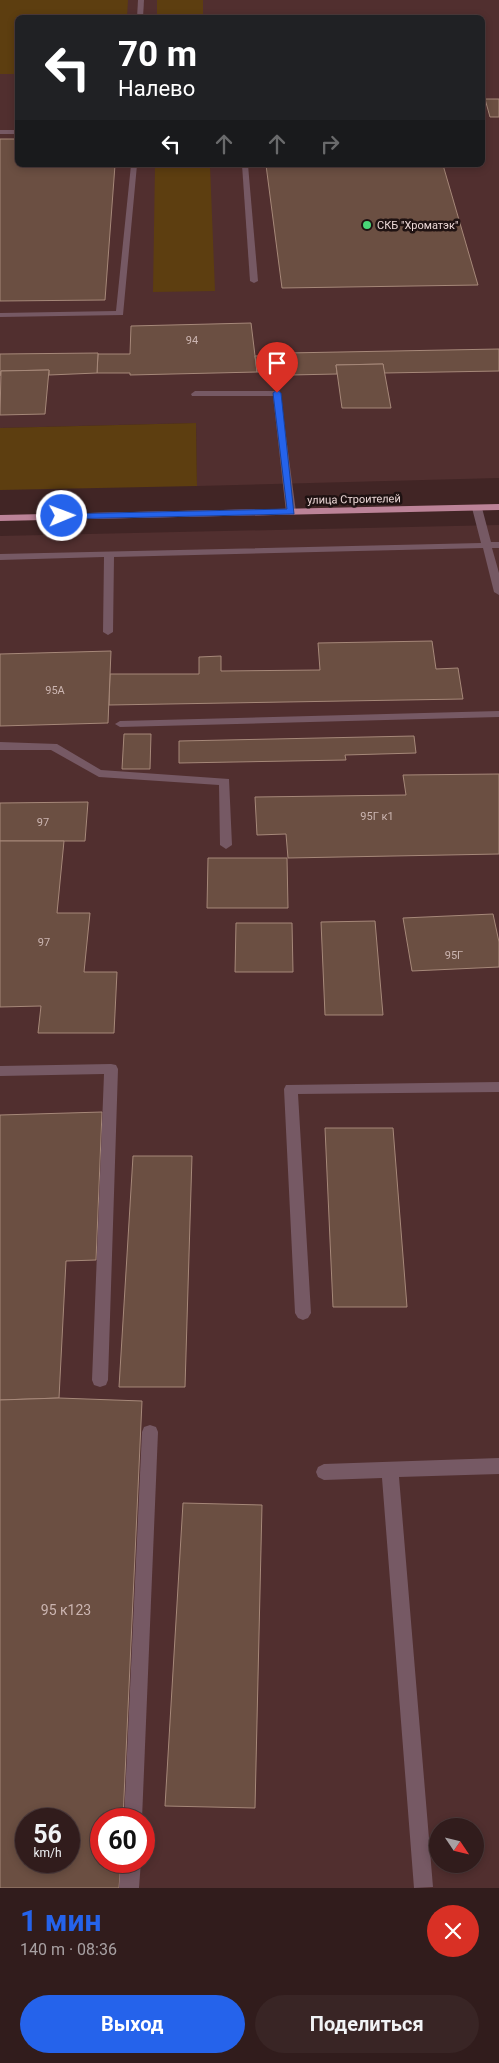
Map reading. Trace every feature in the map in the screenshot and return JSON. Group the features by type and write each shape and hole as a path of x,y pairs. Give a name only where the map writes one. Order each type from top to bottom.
{"main road":[{"name":"улица Строителей","path":"0,518 499,507"}],"lane":[{"path":"140,15 141,0"},
{"path":"0,132 15,132"},
{"path":"0,315 120,313 134,167"},
{"path":"246,167 254,281"},
{"path":"195,394 277,393 291,512"},
{"path":"477,508 499,592"},
{"path":"0,557 499,545"},
{"path":"108,632 109,555"},
{"path":"120,724 499,714"},
{"path":"0,746 52,746 99,773 226,782 226,845"},
{"path":"0,1071 111,1069 100,1380"},
{"path":"303,1313 291,1089 499,1086"},
{"path":"133,1808 150,1432"},
{"path":"324,1472 499,1466"},
{"path":"390,1470 423,1887"},
{"path":"130,1888 131,1873"}],"shaded area":[{"path":"0,0 499,0 499,478 197,486 196,423 0,428"},
{"path":"0,0 128,0 127,15 15,15 15,74 0,74"},
{"path":"157,0 203,0 203,15 157,15"},
{"path":"155,167 210,167 215,291 153,292"},
{"path":"196,423 197,486 0,490 0,428"},
{"path":"499,525 499,1888 0,1888 0,536"}],"building":[{"path":"485,99 499,99 499,117 490,117"},
{"path":"0,139 15,139 15,167 115,167 105,300 0,301"},
{"name":"СКБ \"Хроматэк\"","path":"266,167 444,167 478,285 282,288"},
{"path":"251,323 257,372 130,375 130,373 97,373 98,354 130,354 131,326"},
{"path":"499,349 499,371 384,373 383,364 336,365 337,374 290,375 287,353"},
{"path":"98,353 97,373 49,375 49,370 1,371 0,376 0,354"},
{"path":"287,355 289,371 257,372 255,356"},
{"path":"383,364 391,408 342,408 336,365"},
{"path":"49,370 45,414 0,415 1,371"},
{"path":"432,641 436,669 458,668 463,699 109,705 110,674 199,674 199,657 221,656 221,671 320,670 318,643"},
{"path":"111,651 108,723 0,726 0,654"},
{"path":"124,734 151,734 150,769 122,769"},
{"path":"414,736 416,753 345,755 346,760 179,763 179,741"},
{"path":"499,774 499,854 288,858 286,834 257,835 255,797 406,795 403,775"},
{"path":"88,802 85,841 0,841 0,803"},
{"path":"0,841 64,841 57,913 90,913 84,972 117,972 114,1033 38,1033 41,1006 0,1007"},
{"path":"208,858 287,858 288,908 207,908"},
{"path":"493,914 499,942 499,967 412,971 403,918"},
{"path":"375,921 383,1015 325,1015 321,922"},
{"path":"236,923 292,923 293,972 235,972"},
{"path":"102,1112 96,1260 66,1261 59,1398 0,1400 0,1115"},
{"path":"325,1128 393,1128 407,1307 333,1307"},
{"path":"133,1156 192,1156 185,1387 119,1387"},
{"path":"59,1398 142,1401 124,1808 90,1808 90,1873 120,1873 119,1888 0,1888 0,1400"},
{"path":"183,1503 262,1505 255,1808 165,1806"}],"place":[{"name":"СКБ \"Хроматэк\"","path":"367,225"}],"route":[{"path":"62,516 291,512 277,393"}]}
